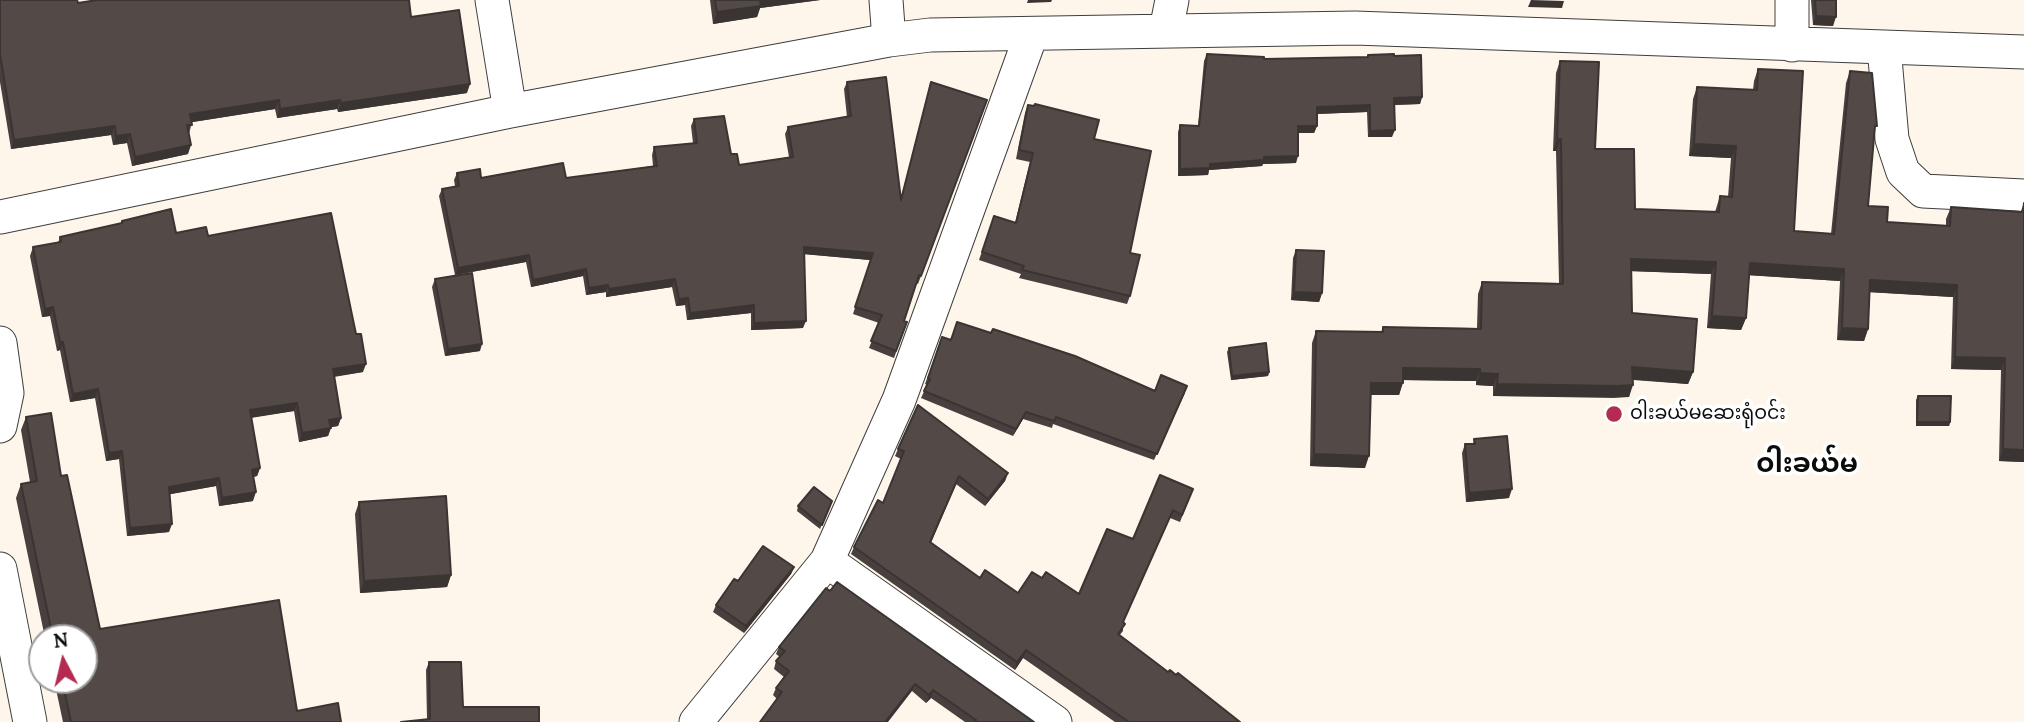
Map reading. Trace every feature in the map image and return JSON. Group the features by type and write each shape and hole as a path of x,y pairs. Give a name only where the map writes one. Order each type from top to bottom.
{"street":[{"path":"492,0 510,111"},
{"path":"886,0 890,40"},
{"path":"1792,0 1792,45"},
{"path":"0,217 510,111 890,40 930,35 1031,35 1169,15 1355,28 2024,52"},
{"path":"696,722 827,561 899,400 1031,35"},
{"path":"1884,47 1892,139 1903,172 1923,191 2024,196"},
{"path":"0,343 6,393 0,426"},
{"path":"827,561 1055,722"},
{"path":"0,569 30,722"}],"building":[{"path":"0,0 77,0 78,3 97,0 409,0 411,17 459,10 470,84 341,103 340,100 280,109 279,100 190,114 192,125 187,125 191,145 135,157 130,134 116,136 115,126 14,140 0,54"},
{"path":"715,0 760,0 761,6 717,12"},
{"path":"1815,0 1836,0 1836,17 1816,16"},
{"path":"1207,54 1264,59 1421,55 1422,97 1394,98 1395,130 1370,131 1370,105 1317,107 1317,126 1298,126 1298,156 1264,157 1264,160 1210,164 1210,168 1180,169 1180,125 1199,126"},
{"path":"1560,61 1599,62 1595,149 1634,149 1635,209 1719,212 1720,196 1732,197 1736,146 1694,144 1697,87 1757,90 1758,69 1803,71 1794,231 1834,234 1850,71 1872,73 1877,126 1868,206 1888,207 1887,222 1950,226 1951,207 2023,212 2024,203 2024,450 2003,449 2005,358 1955,357 1957,285 1870,280 1868,329 1842,328 1844,269 1750,263 1746,318 1712,316 1716,262 1631,259 1632,313 1697,319 1693,372 1632,367 1633,385 1618,386 1497,384 1498,374 1480,373 1480,369 1403,368 1403,383 1371,383 1369,456 1314,454 1316,331 1383,332 1383,327 1481,329 1482,282 1563,284 1561,139 1557,139"},
{"path":"886,77 901,200 931,82 987,100 921,276 919,275 904,321 907,322 896,351 871,341 882,315 855,307 873,253 804,247 806,321 754,323 754,305 690,313 688,298 679,299 675,279 609,289 608,285 589,288 586,269 533,280 529,255 458,268 442,189 459,186 457,173 480,169 481,178 563,163 566,178 657,166 654,147 697,143 694,119 724,116 731,154 737,154 739,165 793,157 788,127 851,116 847,82"},
{"path":"1035,104 1099,120 1094,139 1151,151 1130,253 1140,255 1130,296 1022,270 1024,266 982,252 994,216 1016,223 1033,153 1019,150 1028,105"},
{"path":"171,209 176,233 206,227 208,236 331,213 356,334 361,334 366,364 333,369 341,418 329,420 331,428 302,433 297,403 250,410 260,468 252,470 256,492 222,498 219,478 169,487 172,524 130,528 122,451 109,453 98,389 73,394 53,307 45,309 33,247 61,242 60,237"},
{"path":"1296,250 1324,251 1322,293 1294,292"},
{"path":"472,273 482,344 448,349 435,279"},
{"path":"957,322 991,333 993,329 1075,356 1155,391 1161,375 1187,386 1157,454 1056,417 1054,421 1026,412 1016,429 924,391 942,337 951,340"},
{"path":"1266,343 1269,372 1232,376 1229,348"},
{"path":"1918,396 1951,396 1950,422 1917,422"},
{"path":"918,405 1008,473 988,499 959,476 930,542 980,578 985,570 1018,593 1032,572 1042,578 1046,572 1079,594 1107,529 1133,539 1160,475 1193,489 1182,515 1173,510 1123,622 1125,624 1118,634 1168,672 1170,670 1176,675 1178,673 1240,722 1129,722 1026,650 1017,662 854,547 878,500 883,503 904,451 898,449"},
{"path":"51,413 61,476 67,475 100,629 279,600 297,711 338,703 341,722 71,722 65,694 98,694 98,624 50,624 21,484 37,481 26,417"},
{"path":"1507,436 1512,489 1469,493 1465,444 1475,444 1474,439"},
{"path":"814,487 832,501 822,525 798,506"},
{"path":"446,496 451,575 364,581 359,502"},
{"path":"763,546 794,567 746,626 716,605 734,579 738,581"},
{"path":"837,582 1034,722 974,722 976,720 933,690 929,695 915,684 885,722 760,722 782,692 776,688 789,671 776,661 785,651 779,647 826,588 830,591"},
{"path":"429,662 461,662 463,707 539,707 539,722 401,722 430,719"}],"place":[{"name":"ဝါးခယ်မဆေးရုံဝင်း","path":"1614,414"}],"district":[{"name":"ဝါးခယ်မ","path":"1807,465"}]}
